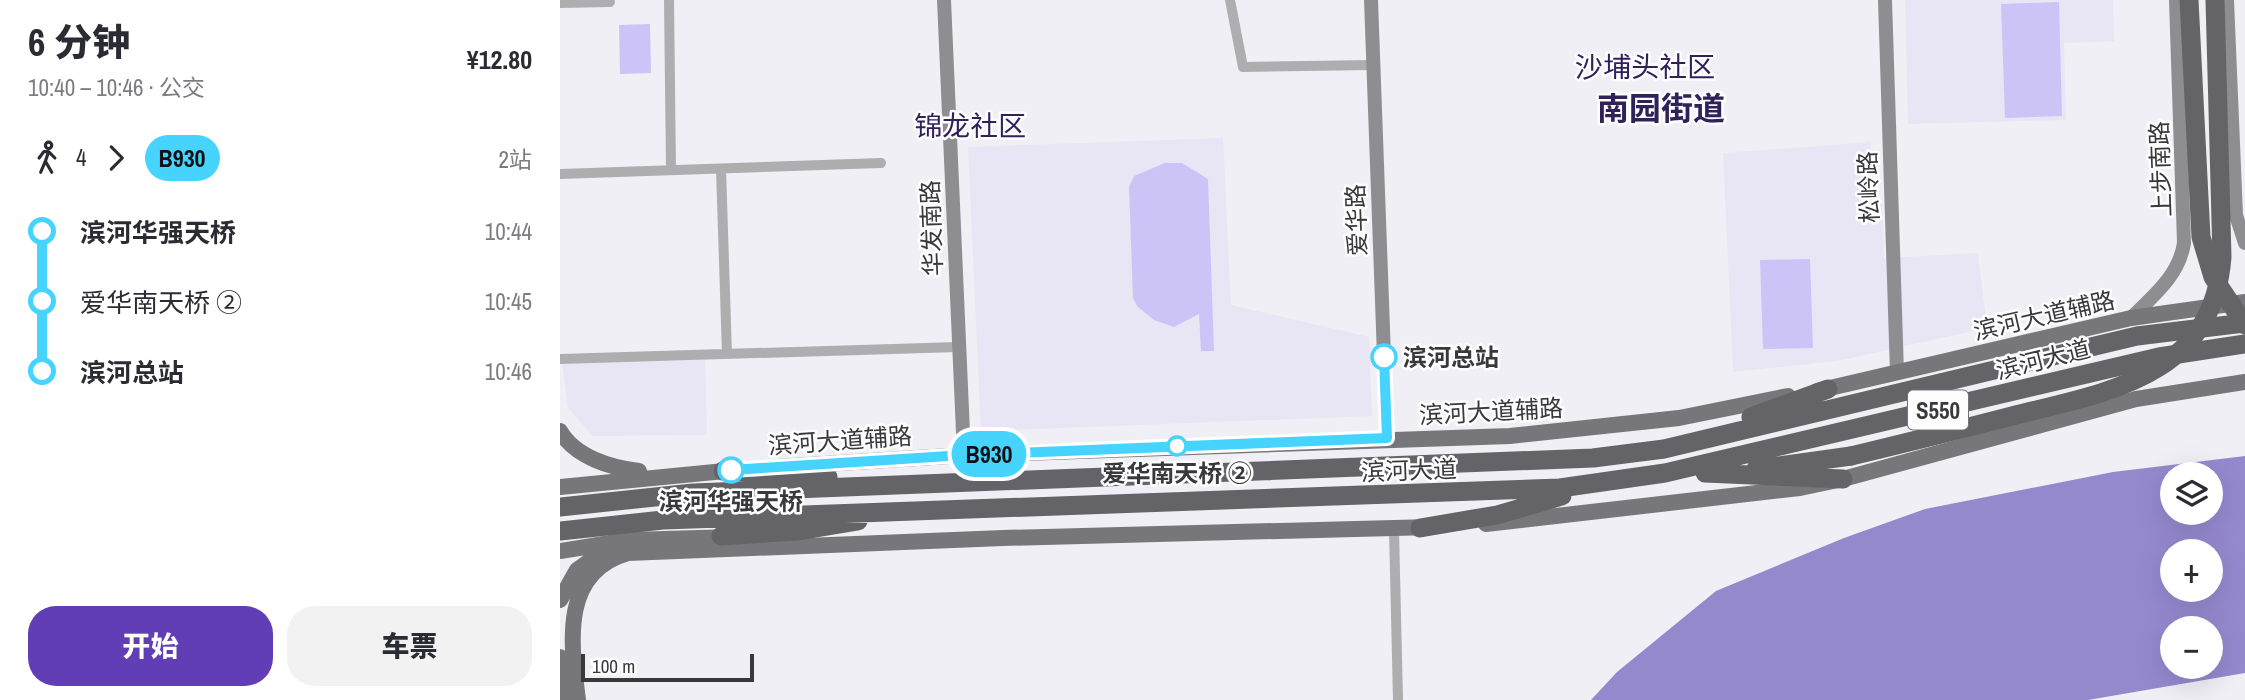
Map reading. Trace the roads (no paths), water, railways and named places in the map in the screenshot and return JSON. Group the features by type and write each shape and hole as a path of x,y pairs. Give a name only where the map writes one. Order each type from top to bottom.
{"highway":[{"path":"2189,0 2201,237 2213,277 2245,324"},
{"path":"1738,473 1851,456 2125,386 2164,365 2196,334 2212,305 2221,276 2215,0"},
{"name":"滨河大道","path":"560,507 643,496 1545,460 1664,449 2137,336 2245,324"},
{"name":"滨河大道","path":"560,531 652,520 1488,492 1632,479 2159,357 2245,344"},
{"path":"1664,449 1828,389"},
{"path":"723,471 926,483"},
{"path":"1665,473 1738,473 1787,479 1843,479"},
{"path":"1420,528 1497,515 1632,479"},
{"path":"720,536 825,528 934,509"}],"main road":[{"name":"华发南路","path":"943,0 964,455"},
{"name":"爱华路","path":"1371,0 1387,438"},
{"name":"松岭路","path":"1885,0 1896,373"},
{"name":"上步南路","path":"2131,318 2163,286 2178,265 2183,250 2176,0"},
{"path":"2227,0 2236,215 2245,243"},
{"path":"2184,221 2191,237 2198,242 2215,244 2230,236 2236,215"},
{"name":"滨河大道辅路","path":"560,487 677,474 964,455 1387,438 1510,436 1607,427 1679,418 1828,389 2131,318 2245,302"},
{"path":"560,551 635,546 830,544 1394,530 1497,524 1800,488 1843,479 2136,399 2245,382"},
{"path":"560,430 581,452 611,466 677,474"},
{"path":"560,600 584,563 600,551 720,536 830,544"},
{"path":"578,700 570,628 577,594 601,564 635,546"},
{"path":"560,657 565,700"}],"street":[{"path":"668,0 671,170"},
{"path":"1230,0 1243,67 1373,65"},
{"path":"560,4 610,2"},
{"path":"560,174 881,163"},
{"path":"721,169 727,354"},
{"path":"560,359 958,347"},
{"path":"1394,530 1398,700"}],"place":[{"name":"滨河总站","path":"1384,357"},
{"name":"爱华南天桥 ②","path":"1177,446"},
{"name":"滨河华强天桥","path":"731,470"}],"district":[{"name":"沙埔头社区","path":"1645,67"},
{"name":"南园街道","path":"1661,108"},
{"name":"锦龙社区","path":"970,126"}]}
